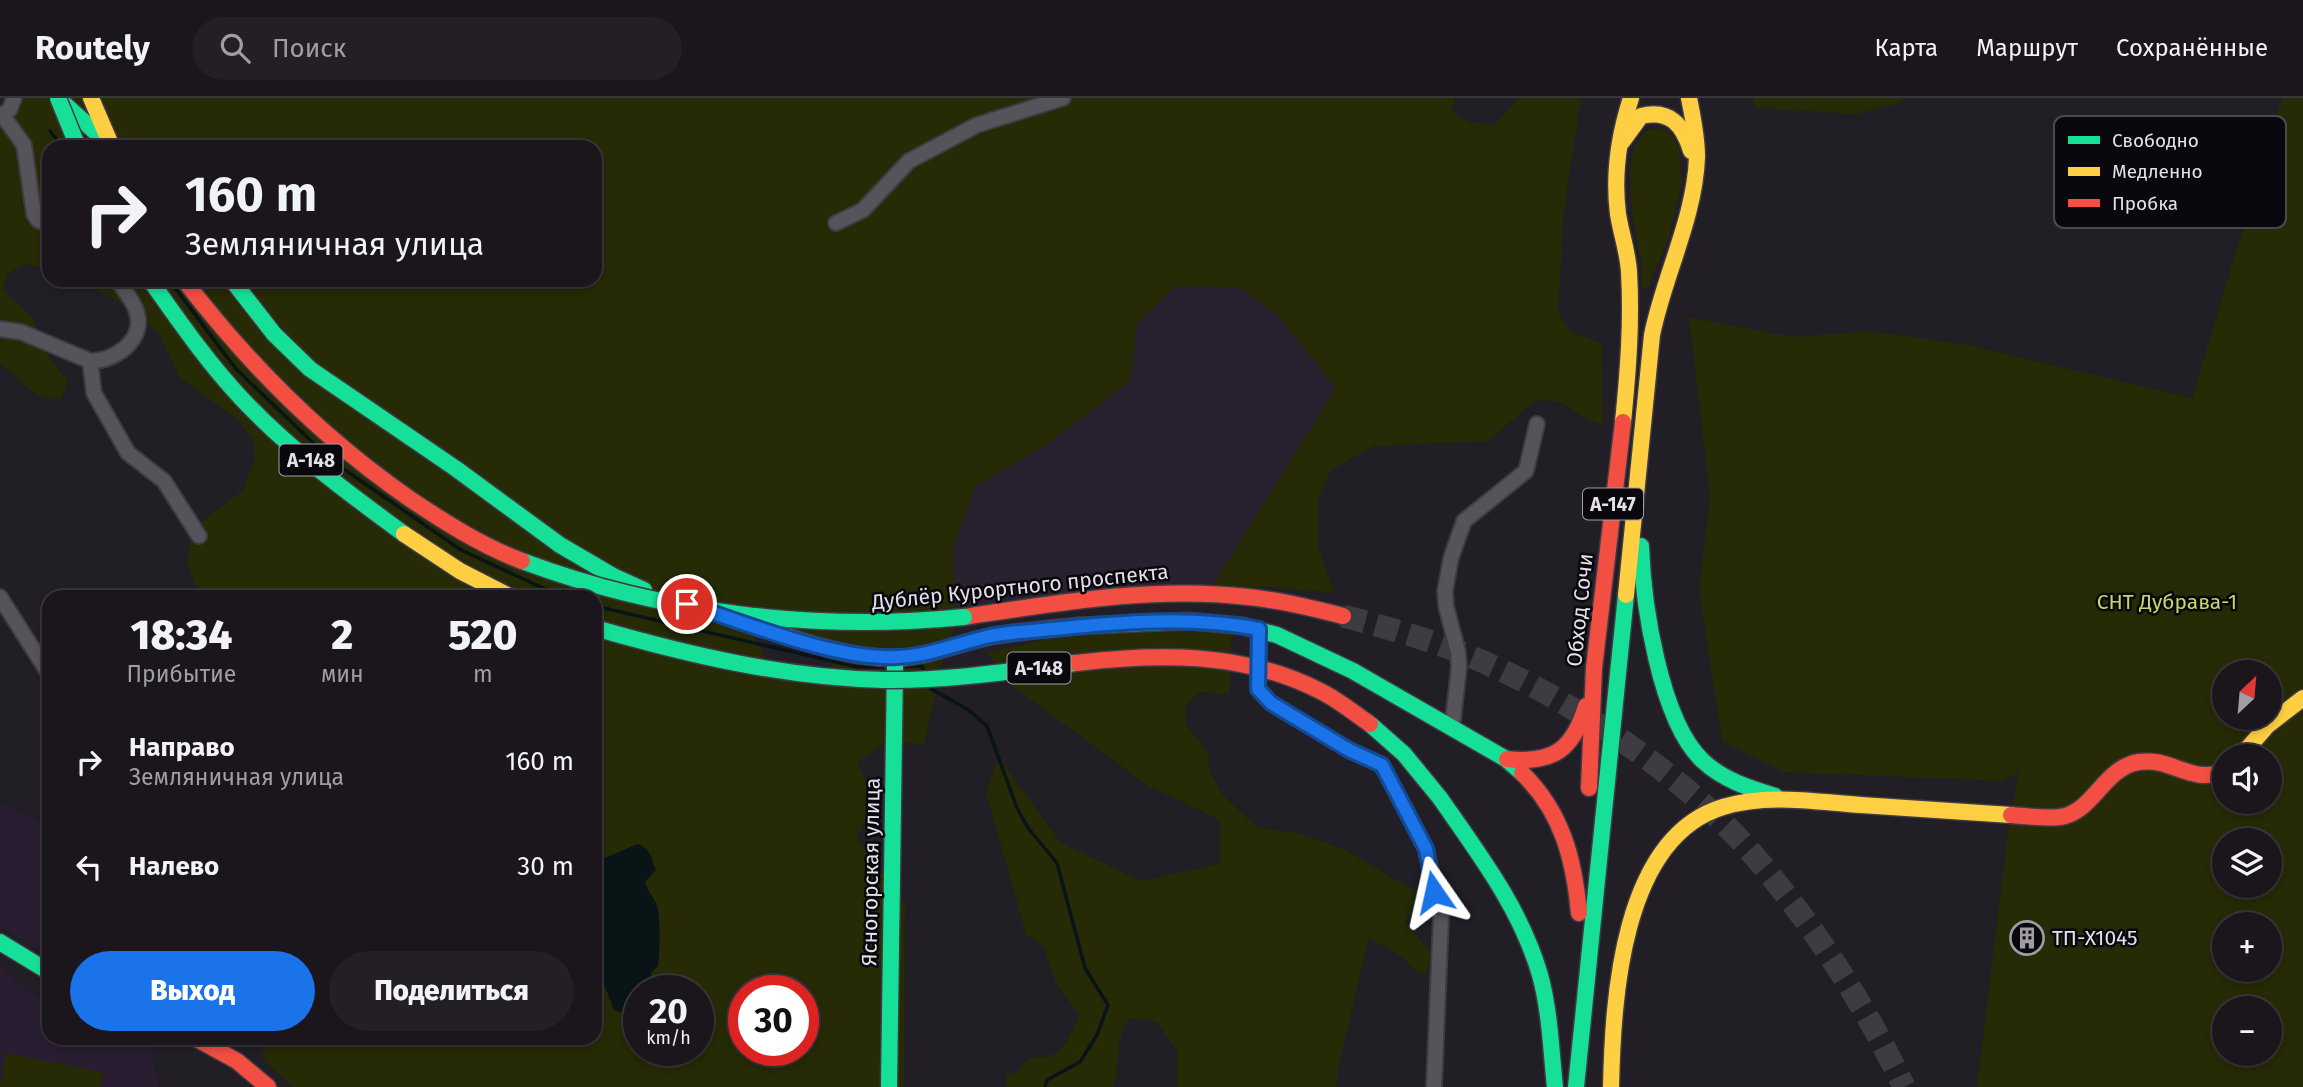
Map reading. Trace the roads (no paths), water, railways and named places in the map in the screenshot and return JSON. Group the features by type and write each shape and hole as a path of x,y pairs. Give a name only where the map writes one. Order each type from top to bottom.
{"main road":[{"path":"57,98 75,140"},
{"path":"57,98 104,140"},
{"path":"90,98 109,140"},
{"name":"Обход Сочи","path":"1557,1087 1571,1012 1586,836 1594,668 1624,409 1630,325 1629,269 1616,196 1616,174 1623,122 1631,98"},
{"name":"Обход Сочи","path":"1612,750 1638,465 1655,316 1685,223 1694,163 1696,122 1689,98"},
{"name":"А-147","path":"1620,146 1630,128 1641,116 1648,113 1669,115 1683,127 1694,163"},
{"name":"А-148","path":"154,287 200,351 243,401 356,498 464,573 497,590"},
{"name":"Дублёр Курортного проспекта","path":"189,287 232,343 266,381 351,459 475,540 509,556 609,588 685,605 751,615 845,624 964,617 1112,596 1182,592 1277,600 1343,616"},
{"path":"237,287 274,334 310,369 435,454 560,545 613,576 648,592 769,631 866,656 919,655 992,636 1080,626 1188,621 1259,629 1283,637 1353,671 1506,759"},
{"name":"А-147","path":"1638,465 1643,492 1642,579 1664,681 1681,731 1696,754 1721,776 1734,783 1790,800"},
{"name":"А-148","path":"602,630 671,649 742,663 808,673 886,680 962,678 1163,655 1234,660 1296,678 1355,711 1407,756 1499,883 1527,938 1547,1006 1557,1087"},
{"name":"Ясногорская улица","path":"889,1087 895,657"},
{"name":"А-147","path":"1506,759 1537,762 1564,749 1582,723 1594,668"},
{"path":"2251,744 2267,726 2303,698"},
{"name":"А-147","path":"1594,1068 1612,793 1612,750"},
{"name":"А-147","path":"1576,1087 1604,792 1612,750"},
{"name":"А-147","path":"1506,759 1540,791 1557,813 1576,873 1578,913"},
{"path":"1611,1087 1622,958 1636,902 1652,868 1674,838 1708,813 1737,804 1790,800 2060,817 2077,809 2112,772 2133,762 2161,762 2190,775 2206,778 2212,776"},
{"path":"0,942 42,968"},
{"path":"208,1045 237,1060 268,1087"}],"street":[{"path":"14,98 2,117 24,145 34,214 42,222"},
{"path":"836,223 863,210 909,161 977,125 1063,98"},
{"path":"0,328 21,332 90,361 97,361 123,351 130,344 138,326 137,311 122,287"},
{"path":"90,361 94,393 128,453 164,481 199,536"},
{"path":"1452,729 1458,693 1458,652 1446,606 1451,558 1464,521 1526,471 1537,424"},
{"path":"0,597 42,663"},
{"path":"1259,629 1258,689 1271,703 1349,750 1382,765 1426,849 1441,918 1434,1087"}],"waterway":[{"path":"50,131 57,140"},
{"path":"174,287 236,369 332,461 461,550 547,590"},
{"path":"602,608 858,667 883,667"},
{"path":"905,666 922,666 923,669"},
{"path":"931,689 969,710 987,726 1017,808 1028,828 1057,863 1085,968 1108,1005 1097,1035 1080,1062 1047,1080 1045,1087"}],"tunnel":[{"path":"1343,616 1446,647 1516,677 1593,721 1631,747 1703,804 1761,864 1802,916 1857,999 1904,1087"}],"place":[{"name":"ТП-Х1045","path":"2027,938"}],"park label":[{"name":"СНТ Дубрава-1","path":"2167,602"}]}
